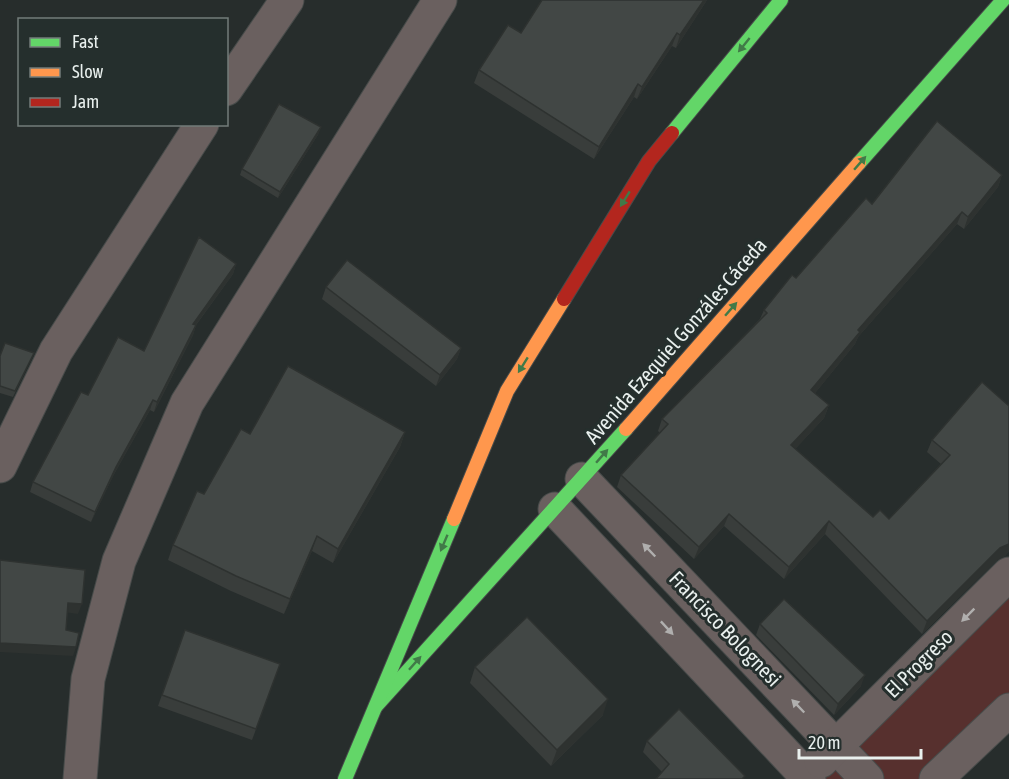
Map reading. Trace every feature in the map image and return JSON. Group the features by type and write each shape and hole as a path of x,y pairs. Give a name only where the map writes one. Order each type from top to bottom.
{"main road":[{"name":"Avenida Ezequiel Gonzáles Cáceda","path":"345,779 507,391 649,161 781,0"},
{"name":"Avenida Ezequiel Gonzáles Cáceda","path":"376,706 582,479 1003,0"}],"street":[{"path":"228,86 287,0"},
{"path":"80,779 88,679 119,561 187,403 440,0"},
{"path":"0,466 56,351 201,126"},
{"name":"Francisco Bolognesi","path":"582,479 867,779"},
{"name":"Francisco Bolognesi","path":"555,509 806,778"},
{"name":"El Progreso","path":"806,778 1009,574"},
{"path":"936,779 1009,710"}],"shaded area":[{"path":"1009,589 1009,699 924,779 823,779"}],"building":[{"path":"542,0 704,0 680,35 677,33 642,87 638,84 599,147 479,70 508,25 521,33"},
{"path":"279,104 321,127 280,192 242,169"},
{"path":"937,121 1002,175 968,217 962,212 858,330 860,332 811,390 829,405 791,445 873,517 880,510 889,519 950,455 932,440 982,382 1009,406 1009,544 1000,548 927,621 829,521 789,567 729,514 699,547 621,475 668,424 662,419 767,313 764,310 792,275 796,278 866,198 872,204"},
{"path":"199,237 236,264 193,324 196,325 157,402 153,400 116,467 95,512 33,482 81,392 88,395 118,337 144,351"},
{"path":"347,260 461,348 440,375 326,287"},
{"path":"5,343 34,353 15,391 0,386 0,356"},
{"path":"288,366 405,432 338,549 317,536 290,599 173,545 197,491 204,494 241,429 250,434"},
{"path":"0,560 85,570 82,604 68,603 66,630 79,633 76,647 0,643"},
{"path":"784,599 865,675 838,704 760,624"},
{"path":"527,617 608,699 557,750 475,667"},
{"path":"185,630 280,664 256,729 162,695"},
{"path":"679,709 745,776 742,779 656,779 669,764 647,741"}],"traffic: fast":[{"path":"672,133 781,0"},
{"path":"859,163 1003,0"},
{"path":"376,706 626,429"},
{"path":"345,779 454,519"}],"traffic: slow":[{"path":"626,429 859,163"},
{"path":"454,519 507,391 564,299"}],"traffic: jam":[{"path":"564,299 649,161 672,133"}]}
